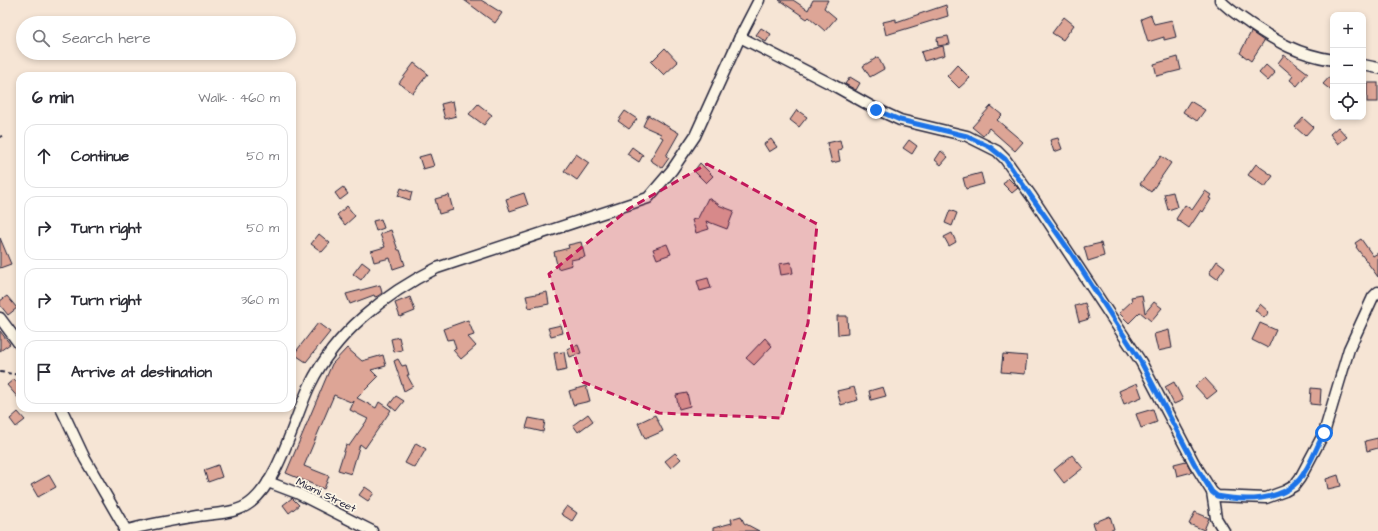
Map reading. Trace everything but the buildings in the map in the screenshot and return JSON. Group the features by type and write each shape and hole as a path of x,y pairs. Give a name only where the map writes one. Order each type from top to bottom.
{"street":[{"path":"63,412 85,459 125,531 242,508 258,495 268,482 290,436 310,385 329,352 357,322 406,284 437,268 648,198 672,170 694,136 759,0"},
{"path":"1220,0 1254,26 1295,51 1330,59"},
{"path":"740,37 900,120 967,136 997,151 1005,159 1045,216 1141,362 1194,463 1212,492 1217,496 1266,498 1294,486 1300,478 1324,433 1349,349 1373,297 1378,292"},
{"path":"1366,65 1378,68"},
{"path":"0,318 16,340"},
{"name":"Miami Street","path":"268,482 297,493 372,531"},
{"path":"1212,492 1216,518 1224,531"}],"path":[{"path":"0,372 16,374"}],"highlighted area":[{"path":"707,164 817,224 808,323 781,418 659,413 583,382 549,274 630,208"}],"route":[{"path":"876,110 900,120 921,126 955,132 967,136 997,151 1005,159 1071,253 1102,304 1141,362 1194,463 1212,492 1217,496 1248,499 1266,498 1294,486 1300,478 1324,433"}]}
